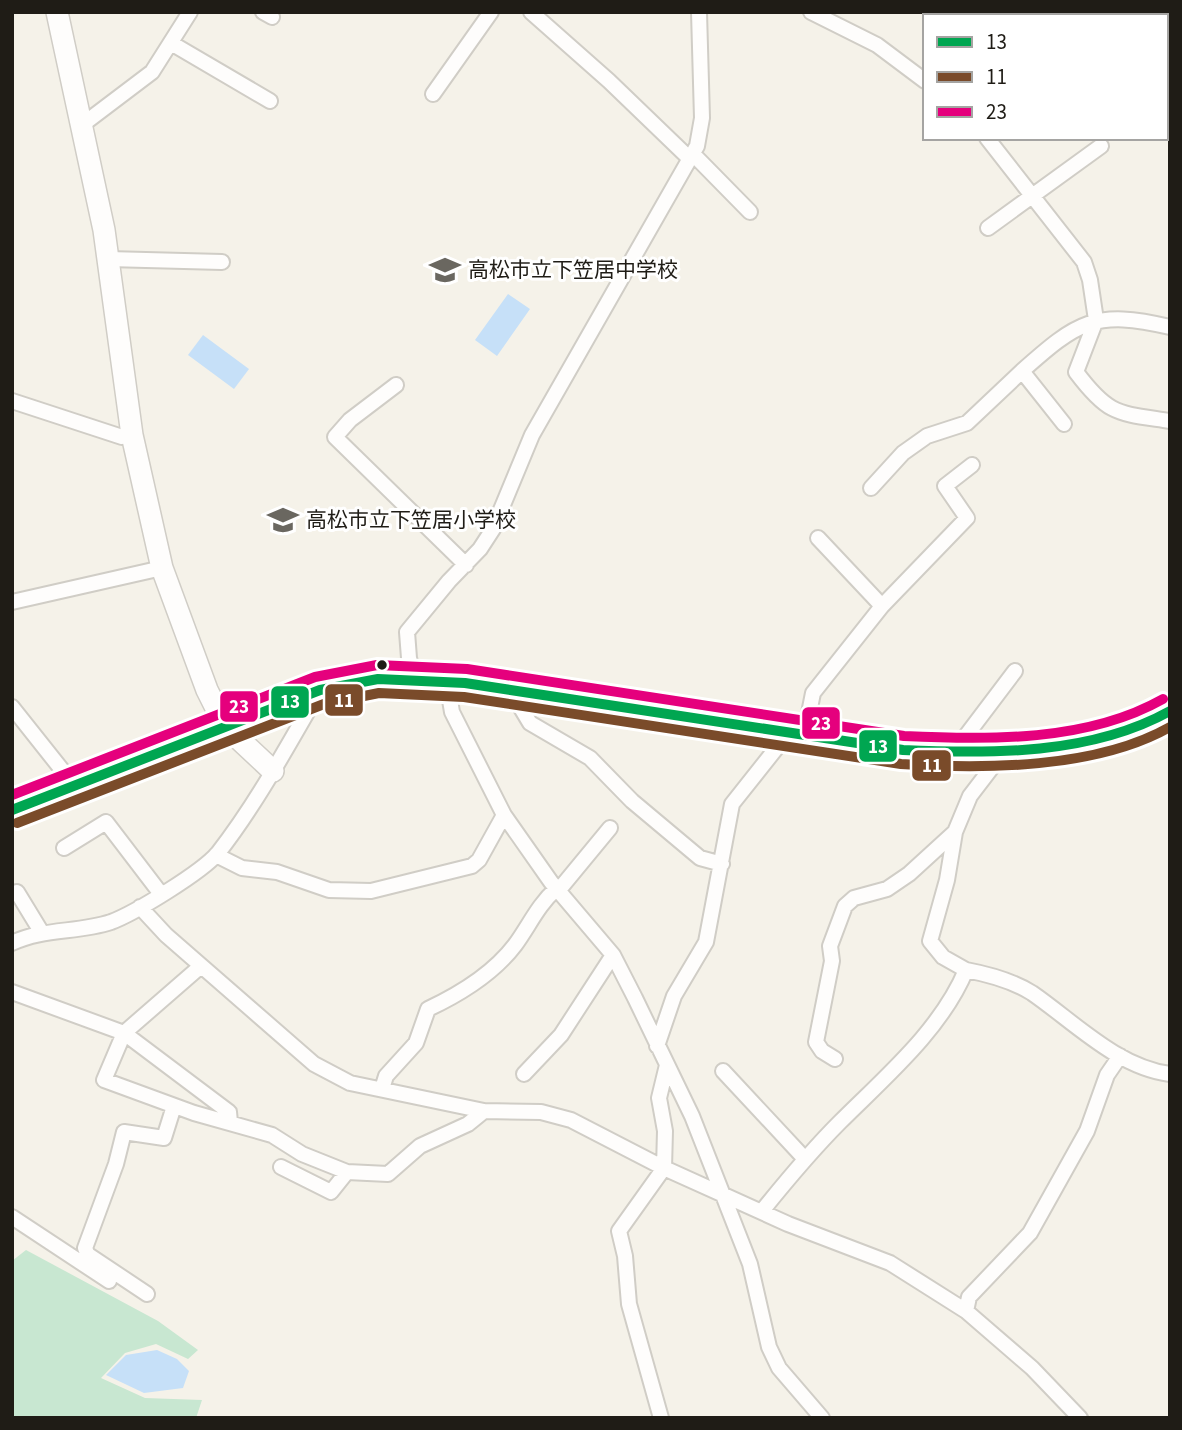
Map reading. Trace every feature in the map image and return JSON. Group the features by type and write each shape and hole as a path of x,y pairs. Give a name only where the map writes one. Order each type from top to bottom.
{"main road":[{"path":"12,810 320,691 379,679 414,678 520,691 903,750 953,754 1126,733 1156,721 1170,710"}],"street":[{"path":"57,12 108,259 132,435 162,568 207,690 225,726 273,771"},
{"path":"82,125 152,72 190,12"},
{"path":"433,94 491,12"},
{"path":"531,12 750,212"},
{"path":"414,678 408,658 407,632 466,565 493,529 532,435 697,146 702,118 699,12"},
{"path":"811,12 877,45 923,80"},
{"path":"171,43 270,101"},
{"path":"989,140 1084,262 1096,320 1076,372 1093,395 1113,412 1170,421"},
{"path":"988,228 1101,146"},
{"path":"108,259 222,262"},
{"path":"871,488 903,453 927,436 967,423 1062,335 1096,320 1119,317 1170,327"},
{"path":"1022,371 1065,424"},
{"path":"396,385 350,420 335,437 466,565"},
{"path":"12,401 122,437 132,435"},
{"path":"657,1046 674,996 706,942 732,804 798,732 813,692 882,606 967,518 945,485 972,466"},
{"path":"818,538 882,606"},
{"path":"12,602 162,568"},
{"path":"953,754 1016,671"},
{"path":"447,682 452,712 504,815 557,890 613,955 692,1116 750,1264 769,1347 779,1368 822,1418"},
{"path":"12,943 42,933 94,927 113,921 161,894 216,855 273,771 320,691"},
{"path":"520,691 521,708 530,723 590,758 632,801 700,858 722,864"},
{"path":"12,707 74,785"},
{"path":"1006,749 971,796 955,832 947,880 930,941 943,957 966,970 986,974 1030,992 1120,1055 1170,1074"},
{"path":"216,855 243,868 277,872 329,890 371,891 472,866 480,860 504,815"},
{"path":"64,848 106,822 161,894"},
{"path":"382,1089 386,1076 416,1044 428,1009 478,981 514,947 543,901 557,890 610,828"},
{"path":"835,1059 822,1051 816,1042 832,961 830,946 845,906 855,898 887,889 909,874 955,832"},
{"path":"17,892 42,933"},
{"path":"140,907 201,966 314,1064 350,1083 484,1111 541,1112 571,1120 664,1168 788,1224 890,1263 966,1311 1032,1368 1075,1416"},
{"path":"524,1074 561,1035 613,955"},
{"path":"201,966 124,1033 104,1080 174,1106 272,1135 302,1154 346,1172 388,1174 420,1146 468,1124 484,1111"},
{"path":"762,1211 805,1159 905,1057 958,989 966,970"},
{"path":"12,992 124,1033 229,1111 230,1122"},
{"path":"966,1311 969,1297 1030,1233 1087,1131 1107,1075 1120,1055"},
{"path":"661,1418 629,1304 625,1256 619,1231 664,1168 665,1131 660,1098 667,1065"},
{"path":"723,1071 805,1159"},
{"path":"110,1280 85,1259 85,1248 116,1164 124,1132 164,1138 174,1106"},
{"path":"281,1167 331,1192 346,1172"},
{"path":"12,1217 147,1294"}],"green space":[{"path":"26,1250 158,1321 198,1350 188,1359 156,1344 125,1353 101,1378 145,1398 202,1400 196,1418 12,1418 12,1261"}],"water":[{"path":"508,294 530,309 497,356 475,340"},
{"path":"203,335 249,369 234,389 188,355"},
{"path":"157,1350 177,1359 189,1371 183,1388 144,1393 106,1375 126,1355"}],"transit line":[{"name":"23","path":"12,795 315,677 377,665 467,669 904,736 970,738 1070,731 1134,713 1163,699"},
{"name":"13","path":"12,810 320,690 378,679 465,683 903,750 1005,751 1074,744 1107,736 1170,711"},
{"name":"11","path":"17,823 324,704 379,693 464,697 901,764 933,766 1003,766 1074,758 1141,741 1170,727"}],"place":[{"name":"高松市立下笠居中学校","path":"445,270"},
{"name":"高松市立下笠居小学校","path":"283,520"}]}
